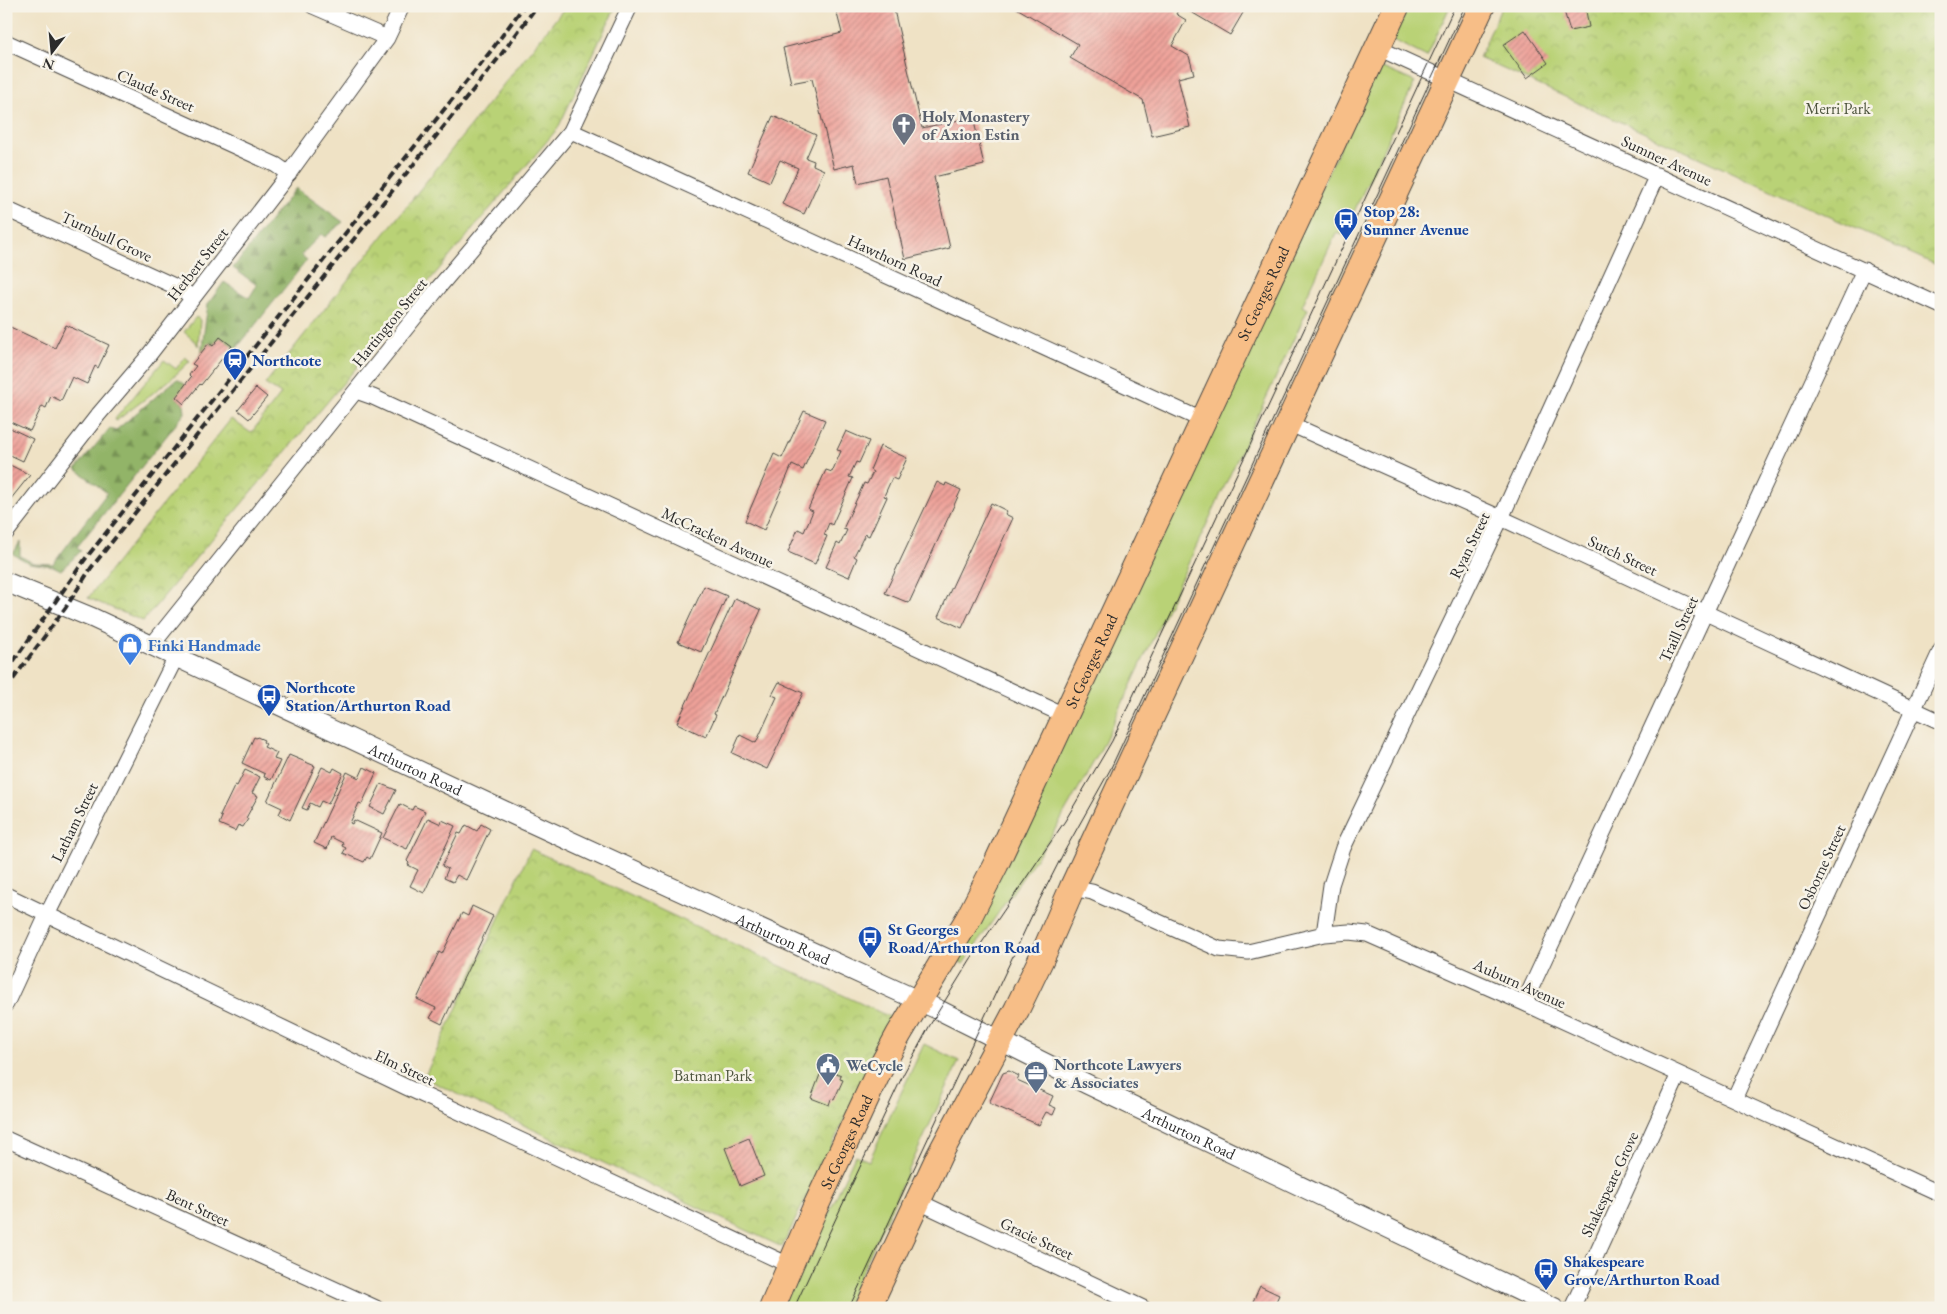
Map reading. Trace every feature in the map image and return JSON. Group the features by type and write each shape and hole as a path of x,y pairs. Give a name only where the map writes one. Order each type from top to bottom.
{"highway":[{"name":"St Georges Road","path":"772,1308 868,1092 899,1034 968,919 1066,716 1397,6"},
{"path":"873,1306 917,1201 966,1102 1043,955 1072,888 1482,6"}],"street":[{"path":"313,6 387,38"},
{"name":"Herbert Street","path":"6,533 98,415 145,360 288,174 387,38 402,6"},
{"name":"Hartington Street","path":"152,645 439,287 571,131 630,6"},
{"name":"Claude Street","path":"6,42 252,153 276,165 288,174"},
{"name":"Sumner Avenue","path":"1378,48 1941,306"},
{"name":"Hawthorn Road","path":"571,131 1204,421"},
{"name":"Ryan Street","path":"1324,934 1331,885 1343,848 1501,518 1656,175"},
{"name":"Turnbull Grove","path":"6,209 183,290 192,298"},
{"name":"Traill Street","path":"1524,1004 1864,270"},
{"name":"McCracken Avenue","path":"356,391 373,397 1066,716"},
{"name":"Sutch Street","path":"1288,423 1501,518 1941,722"},
{"name":"Arthurton Road","path":"6,582 152,645 919,1001 1555,1308"},
{"name":"Osborne Street","path":"1734,1099 1941,650"},
{"name":"Latham Street","path":"6,1004 47,916 176,657"},
{"name":"Auburn Avenue","path":"1072,888 1092,892 1219,949 1248,952 1324,934 1349,932 1367,934 1939,1189"},
{"name":"Elm Street","path":"6,895 406,1087 791,1266"},
{"name":"Shakespeare Grove","path":"1572,1308 1679,1074"},
{"name":"Bent Street","path":"6,1139 376,1308"},
{"name":"Gracie Street","path":"917,1201 1142,1308"}],"green space":[{"path":"566,6 616,6 558,128 143,621 88,598 231,419 251,433 281,394 265,384"},
{"path":"1406,6 1450,6 1427,57 1391,39"},
{"name":"Merri Park","path":"1502,6 1941,6 1941,267 1479,58"},
{"path":"1378,66 1415,82 1343,235 1336,233 1302,306 1308,309 1100,751 1050,838 963,964 959,961"},
{"path":"296,188 343,222 325,237 321,234 301,255 307,260 236,349 220,337 213,346 209,343 201,354 208,304 224,282 249,298 257,285 233,268"},
{"path":"196,317 200,320 198,346 184,332"},
{"path":"185,357 190,361 170,380 116,421 115,419 164,360 176,369"},
{"path":"177,379 186,385 176,397 184,404 185,413 77,547 81,551 61,570 53,566 29,563 13,554 20,542 20,556 33,563 53,564 107,493 76,469 110,428 115,431"},
{"name":"Batman Park","path":"531,849 894,1019 782,1247 424,1078"},
{"path":"924,1044 959,1061 845,1308 782,1308 797,1270 816,1242 855,1155 869,1161"}],"building":[{"name":"Holy Monastery of Axion Estin","path":"835,6 893,6 922,128 973,117 984,165 934,177 950,248 905,259 886,176 858,183 854,164 834,169 812,79 791,83 783,48 842,33"},
{"path":"1013,6 1180,6 1176,14 1186,20 1172,46 1189,56 1194,74 1178,78 1190,127 1152,136 1143,100 1070,58 1078,44"},
{"path":"1181,6 1247,6 1230,35"},
{"path":"1555,6 1585,6 1589,27 1570,31 1564,11 1556,12"},
{"path":"1525,30 1548,63 1527,78 1503,45"},
{"path":"773,116 816,135 806,158 814,161 813,165 824,170 804,214 782,204 798,168 780,160 770,182 748,172"},
{"path":"6,325 55,348 66,325 109,345 98,368 95,366 87,384 72,377 61,401 51,396 46,408 42,406 30,431 6,420"},
{"path":"220,337 232,346 184,404 176,397 191,377 189,375 196,366 192,364 209,343 213,346"},
{"path":"256,388 267,397 249,419 238,410"},
{"path":"804,411 825,420 803,470 792,465 764,530 745,521 774,454 782,458"},
{"path":"6,426 33,439 23,461 6,453"},
{"path":"846,431 869,441 859,463 856,462 849,477 853,478 832,525 829,523 824,535 827,536 815,564 788,552 798,529 804,532 813,511 808,509 826,470 832,472 841,451 837,450"},
{"path":"880,446 907,458 897,480 892,478 884,496 887,497 869,536 865,534 854,556 857,558 849,577 826,567 837,543 840,545 847,530 843,529 864,483 867,484 873,472 870,470"},
{"path":"6,463 30,475 6,505"},
{"path":"937,482 945,486 946,483 961,490 909,603 885,593"},
{"path":"991,503 1007,511 1005,514 1013,518 962,628 938,617"},
{"path":"704,586 727,596 701,652 678,642"},
{"path":"735,598 761,610 714,714 716,715 706,737 677,723"},
{"path":"779,682 803,693 767,769 732,753 740,735 756,743 777,697 772,695"},
{"path":"254,737 264,740 263,742 266,744 264,747 277,753 274,759 280,761 271,780 264,777 265,774 242,763"},
{"path":"289,755 315,766 290,820 279,814 282,808 267,801"},
{"path":"322,767 332,772 334,768 343,773 328,804 321,801 318,807 310,803 307,810 302,808"},
{"path":"364,767 376,773 362,804 359,803 350,823 352,824 354,820 382,833 370,859 367,857 364,862 343,853 346,848 342,846 343,843 331,837 327,849 314,843 347,772 359,778"},
{"path":"245,770 260,777 252,793 258,796 243,827 238,825 235,831 219,824 222,817 220,816 235,785 237,786"},
{"path":"381,784 396,790 384,814 370,807"},
{"path":"400,804 412,810 414,806 425,811 407,849 383,838"},
{"path":"428,818 441,824 442,820 455,826 424,893 410,886 418,870 408,865 407,861"},
{"path":"481,824 490,829 466,880 457,875 453,882 444,878 448,869 442,866 458,833 461,834 466,825 477,831"},
{"path":"472,906 493,916 442,1024 430,1018 436,1008 417,999 439,952 442,954 462,913 468,916"},
{"path":"823,1067 841,1075 840,1079 843,1080 834,1100 831,1099 829,1105 811,1098"},
{"path":"1009,1071 1019,1076 1017,1080 1053,1096 1049,1105 1056,1108 1053,1115 1046,1112 1039,1125 989,1103 1003,1073"},
{"path":"749,1138 764,1176 740,1186 725,1148"},
{"path":"1260,1286 1279,1295 1273,1308 1250,1308"}],"tram line":[{"path":"794,1308 904,1073 930,1025 970,960 1065,821 1112,741 1455,6"},
{"path":"849,1308 1033,913 1064,852 1110,770 1465,6"}],"railway":[{"path":"6,672 86,558 490,52 524,6"},
{"path":"6,689 66,607 91,568 497,60 537,6"}],"place":[{"name":"Holy Monastery of Axion Estin","path":"904,146"},
{"name":"Stop 28: Sumner Avenue","path":"1346,241"},
{"name":"Northcote","path":"235,381"},
{"name":"Finki Handmade","path":"130,666"},
{"name":"Northcote Station/Arthurton Road","path":"269,717"},
{"name":"St Georges Road/Arthurton Road","path":"870,959"},
{"name":"WeCycle","path":"828,1086"},
{"name":"Northcote Lawyers & Associates","path":"1036,1094"},
{"name":"Shakespeare Grove/Arthurton Road","path":"1546,1291"}]}
